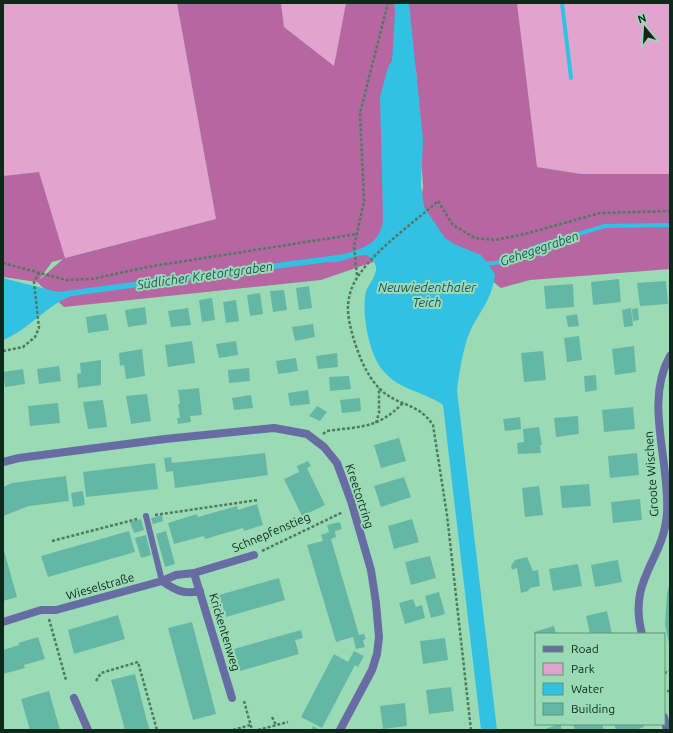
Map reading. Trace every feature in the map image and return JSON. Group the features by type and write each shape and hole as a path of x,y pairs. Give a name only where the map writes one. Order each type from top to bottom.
{"street":[{"name":"Groote Wischen","path":"642,633 638,613 638,598 644,576 667,533 667,496 657,392 665,365 670,356"},
{"name":"Kreetortring","path":"3,462 165,439 274,428 307,434 316,440 331,454 345,482 371,570 378,620 379,646 375,662 340,730"},
{"name":"Schnepfenstieg","path":"162,580 176,575 194,573 254,555"},
{"name":"Krickentenweg","path":"194,573 232,698"},
{"path":"162,580 182,593 189,594 200,591"},
{"name":"Wieselstraße","path":"3,622 41,610 56,610 162,580"},
{"path":"74,698 88,730"},
{"path":"665,720 668,730"}],"lane":[{"path":"146,516 162,580"}],"path":[{"path":"357,275 354,248 364,201 360,113 388,3"},
{"path":"471,730 447,515 434,425 426,414 386,394 378,388 362,359 348,313 348,298 357,275 367,264 438,201 448,214 453,225 475,238 495,240 525,234 600,213 670,211"},
{"path":"3,264 66,280 92,279 147,267 357,234"},
{"path":"3,351 23,347 35,337 39,328 34,282 39,272"},
{"path":"376,424 379,413 378,388"},
{"path":"316,440 327,431 376,424 390,416 403,403"},
{"name":"Schnepfenstieg","path":"254,555 343,513"},
{"path":"47,610 66,680"},
{"path":"96,681 101,673 138,662 157,730"},
{"path":"244,701 252,730"},
{"path":"272,717 276,725"},
{"path":"258,730 288,722"},
{"path":"233,730 250,725"}],"green space":[{"path":"3,3 177,3 216,219 64,258 39,172 3,176"},
{"path":"281,3 346,3 334,67 284,27"},
{"path":"517,3 670,3 670,174 581,174 537,167"}],"shaded area":[{"path":"177,3 281,3 284,27 334,66 346,3 517,3 537,167 581,174 670,174 670,269 530,280 501,288 418,222 423,187 416,70 382,259 321,280 64,307 37,282 3,277 3,176 39,172 65,258 216,219","holes":["63,259 39,280 52,262"]}],"water":[{"name":"Neuwiedenthaler Teich","path":"394,3 409,3 423,139 421,185 424,207 445,238 454,244 481,255 495,274 492,289 472,327 466,342 457,390 497,730 481,730 443,405 395,381 388,376 377,361 367,332 365,320 366,292 376,270 376,265 367,255 357,256 338,262 328,262 72,296 54,305 21,330 3,340 3,278 58,292 345,254 371,243 379,234 382,228 383,220 380,97 388,67 392,61 395,13"}],"building":[{"path":"619,279 621,302 593,305 591,282"},
{"path":"666,281 668,304 640,306 637,283"},
{"path":"573,284 574,307 546,309 544,286"},
{"path":"309,286 312,308 299,310 296,288"},
{"path":"284,290 287,310 273,312 270,291"},
{"path":"260,293 263,314 250,316 247,295"},
{"path":"212,298 215,320 202,322 199,300"},
{"path":"236,300 239,321 226,323 223,302"},
{"path":"145,307 147,324 128,327 125,310"},
{"path":"188,308 191,325 171,327 168,311"},
{"path":"631,308 633,326 624,327 622,310"},
{"path":"638,308 639,320 633,321 632,309"},
{"path":"106,314 109,330 88,333 86,317"},
{"path":"577,314 579,326 568,327 566,316"},
{"path":"313,324 315,337 295,341 292,327"},
{"path":"579,336 582,360 567,362 564,338"},
{"path":"192,341 195,363 168,367 165,345"},
{"path":"236,341 238,355 219,358 216,344"},
{"path":"634,346 636,372 615,375 612,349"},
{"path":"142,349 145,376 126,379 124,365 120,366 119,353"},
{"path":"543,351 546,380 524,382 521,353"},
{"path":"337,353 338,367 318,369 316,356"},
{"path":"296,358 298,371 278,374 276,361"},
{"path":"101,360 101,385 78,388 77,374 81,373 80,363"},
{"path":"59,366 61,381 39,384 37,369"},
{"path":"249,368 250,381 229,383 228,370"},
{"path":"23,369 25,384 5,387 3,372"},
{"path":"596,375 597,390 585,392 584,376"},
{"path":"349,376 351,389 330,391 329,377"},
{"path":"199,388 202,415 190,416 191,422 178,424 177,418 180,418 178,404 180,404 178,390"},
{"path":"308,390 310,404 290,406 288,393"},
{"path":"147,394 151,421 131,424 126,396"},
{"path":"251,395 253,408 234,410 232,398"},
{"path":"360,398 361,411 342,413 340,400"},
{"path":"103,400 107,427 88,429 83,402"},
{"path":"58,403 60,423 30,426 28,406"},
{"path":"317,406 327,412 320,421 309,416"},
{"path":"633,407 635,429 604,432 602,410"},
{"path":"578,416 579,434 556,437 554,418"},
{"path":"520,417 521,429 505,431 503,419"},
{"path":"539,427 542,445 540,445 541,453 518,454 517,443 524,442 523,429"},
{"path":"399,438 406,461 381,468 374,445"},
{"path":"265,453 268,475 175,488 173,471 166,472 164,458 171,457 172,463"},
{"path":"637,453 639,475 610,478 608,456"},
{"path":"308,461 311,466 307,468 325,505 302,516 284,479 299,472 297,466"},
{"path":"155,463 158,489 86,497 83,472"},
{"path":"66,476 69,501 29,506 3,516 3,487 12,483"},
{"path":"404,477 411,497 381,507 374,486"},
{"path":"589,484 591,506 562,508 560,486"},
{"path":"539,486 543,515 525,517 522,488"},
{"path":"83,491 85,505 73,507 71,493"},
{"path":"640,499 642,520 613,523 611,502"},
{"path":"257,504 263,525 244,531 243,528 205,539 204,536 174,544 168,523 197,514 198,517 237,506 238,510"},
{"path":"162,515 163,521 153,524 151,518"},
{"path":"141,519 144,530 134,533 130,522"},
{"path":"412,519 419,542 394,549 388,526"},
{"path":"340,522 342,529 335,531 336,537 331,539 359,635 364,634 366,639 363,640 365,647 356,649 353,637 336,642 307,545 323,541 321,535 329,532 327,525"},
{"path":"129,531 135,552 48,577 41,556"},
{"path":"166,531 175,564 165,567 156,534"},
{"path":"146,535 151,555 141,558 135,538"},
{"path":"3,547 17,597 3,601"},
{"path":"430,556 436,578 411,585 405,562"},
{"path":"527,557 533,571 538,570 540,586 530,588 528,591 521,593 517,568 512,570 511,566 515,560"},
{"path":"618,560 622,582 595,587 591,565"},
{"path":"578,564 582,586 553,591 549,569"},
{"path":"279,578 285,600 226,617 219,595"},
{"path":"670,583 669,643 665,625 667,593"},
{"path":"439,592 445,614 431,618 425,596"},
{"path":"413,599 416,607 422,605 425,618 405,624 399,603"},
{"path":"607,611 612,633 590,633 586,616"},
{"path":"118,615 125,639 74,654 68,630"},
{"path":"192,622 216,714 193,720 168,628"},
{"path":"554,626 556,633 535,633 535,636 534,632"},
{"path":"301,630 303,638 295,640 299,654 240,671 234,649"},
{"path":"38,637 45,659 24,665 25,668 3,674 3,650 19,645 18,643"},
{"path":"445,638 448,660 423,664 420,641"},
{"path":"354,651 364,656 358,667 355,665 322,728 301,717 334,654 348,662"},
{"path":"135,674 150,730 125,730 111,680"},
{"path":"451,687 454,711 429,714 426,690"},
{"path":"49,691 60,730 30,730 21,699"},
{"path":"405,703 407,726 383,729 380,706"},
{"path":"560,725 562,730 542,730"},
{"path":"573,725 602,725 604,730 575,730"},
{"path":"614,725 643,725 644,727 635,730 616,730"},
{"path":"313,726 320,730 311,730"}],"waterway":[{"path":"562,3 571,78"},
{"name":"Gehegegraben","path":"484,264 503,262 538,246 605,226 670,225"}],"water label":[{"name":"Südlicher Kretortgraben","path":"205,275"}]}
